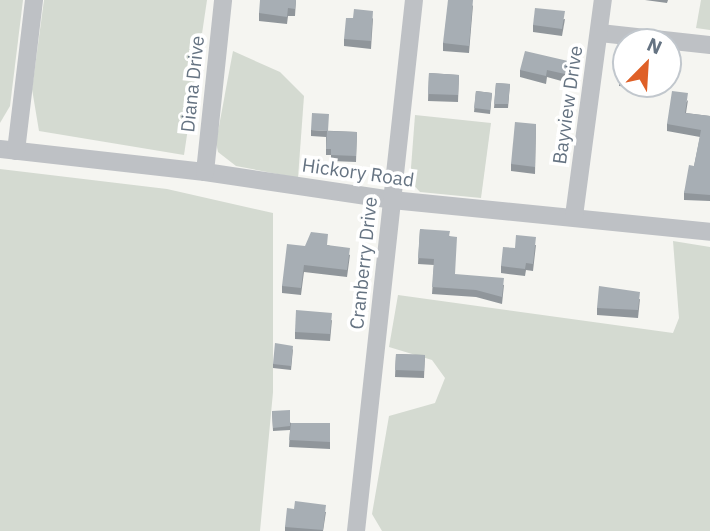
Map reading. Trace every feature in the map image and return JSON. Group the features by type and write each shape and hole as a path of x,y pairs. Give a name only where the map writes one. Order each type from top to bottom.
{"street":[{"path":"8,150 34,0"},
{"name":"Diana Drive","path":"205,172 223,0"},
{"name":"Cranberry Drive","path":"356,531 414,0"},
{"name":"Bayview Drive","path":"574,216 603,0"},
{"path":"600,33 710,45"},
{"name":"Hickory Road","path":"8,150 205,172 392,200 574,216 710,232"}],"shaded area":[{"path":"0,0 23,0 10,106 0,123"},
{"path":"44,0 207,0 184,155 39,131 32,89"},
{"path":"701,0 710,0 710,30 696,28"},
{"path":"233,51 280,72 304,96 298,178 236,166 218,152 216,142"},
{"path":"415,115 491,123 481,198 420,192 410,181"},
{"path":"0,169 167,189 273,213 273,392 260,531 0,531"},
{"path":"673,241 710,247 710,531 382,531 372,514 389,416 435,403 445,378 432,360 389,347 398,295 673,333 679,318"}],"building":[{"path":"260,0 296,0 295,9 288,8 287,17 259,13"},
{"path":"448,0 473,0 469,46 443,43"},
{"path":"535,8 565,11 562,29 533,25"},
{"path":"354,9 373,11 371,41 344,39 346,18 353,18"},
{"path":"525,51 568,61 565,74 547,70 546,76 520,70"},
{"path":"429,73 459,75 458,95 428,94"},
{"path":"496,83 510,84 508,104 494,104"},
{"path":"476,91 492,93 490,110 474,108"},
{"path":"682,92 688,93 685,113 710,116 710,195 684,193 689,165 694,166 701,130 667,124 671,98 682,98"},
{"path":"312,113 329,114 328,131 357,132 356,156 331,155 331,149 326,149 327,131 311,130"},
{"path":"515,122 536,124 535,167 511,164"},
{"path":"420,229 450,231 449,236 457,237 455,274 504,278 502,297 476,290 432,287 434,259 418,258"},
{"path":"311,232 328,234 327,245 350,248 347,270 304,265 301,288 282,286 287,244 305,246"},
{"path":"516,235 536,237 533,264 526,263 525,269 501,266 503,247 515,248"},
{"path":"599,286 640,292 638,310 597,308"},
{"path":"296,310 332,313 330,334 295,332"},
{"path":"275,343 293,346 291,366 273,364"},
{"path":"396,354 425,355 424,371 395,370"},
{"path":"290,410 290,426 273,428 272,411"},
{"path":"291,423 330,423 330,442 289,440"},
{"path":"295,501 326,505 323,530 285,527 287,508 294,509"}]}
